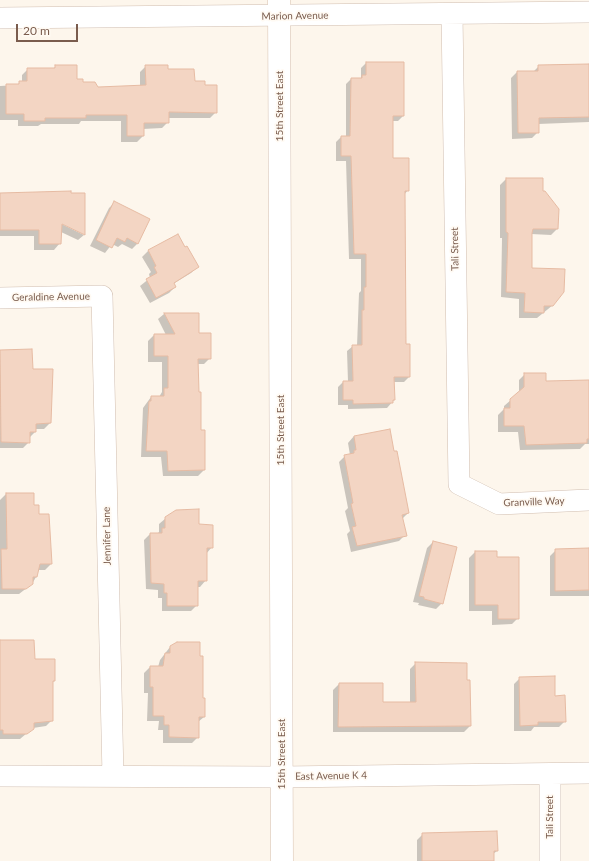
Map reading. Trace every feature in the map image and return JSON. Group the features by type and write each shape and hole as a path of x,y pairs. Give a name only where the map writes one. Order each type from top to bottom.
{"street":[{"name":"Marion Avenue","path":"0,18 101,9 279,8 452,14 589,12"},
{"name":"15th Street East","path":"279,8 282,861"},
{"name":"Tali Street","path":"452,14 459,484"},
{"name":"Geraldine Avenue","path":"0,298 102,296"},
{"name":"Jennifer Lane","path":"102,296 113,776"},
{"name":"Granville Way","path":"459,484 499,504 589,500"},
{"name":"East Avenue K 4","path":"0,776 282,777 589,773"},
{"name":"Tali Street","path":"550,774 550,861"}],"building":[{"path":"366,62 404,62 404,116 393,116 393,158 409,158 409,191 405,191 406,344 410,344 410,377 394,377 395,400 393,400 393,403 353,404 353,400 343,400 343,381 353,381 352,345 362,345 362,310 364,310 364,287 366,287 366,254 354,254 351,156 341,156 341,136 350,136 351,78 362,78 362,75 366,75"},
{"path":"589,64 589,117 539,118 539,133 518,133 517,71 538,71 538,65"},
{"path":"55,65 77,65 77,79 83,79 83,82 95,82 98,87 146,85 145,65 168,65 168,69 194,69 195,81 205,81 205,85 217,85 217,113 169,112 169,123 144,123 144,136 127,136 127,115 86,115 86,118 45,118 45,121 24,121 24,114 6,114 6,84 19,84 19,81 27,81 27,68 55,68"},
{"path":"506,178 543,178 543,191 545,191 559,209 558,229 533,229 532,233 532,268 565,269 564,292 553,306 544,306 544,313 524,312 525,293 506,292 508,233 506,232"},
{"path":"71,191 71,193 85,193 85,235 62,224 61,244 39,244 39,230 0,230 0,193"},
{"path":"114,201 150,219 138,244 127,238 125,242 117,238 112,248 96,240"},
{"path":"178,234 199,267 174,283 176,287 156,298 146,279 157,273 154,267 156,266 148,250"},
{"path":"164,313 199,313 199,333 211,333 211,359 198,359 199,392 201,392 201,430 205,430 205,470 168,471 167,451 146,451 149,401 151,401 151,396 164,396 164,388 168,388 168,356 154,356 154,334 175,334"},
{"path":"32,349 33,369 53,369 51,423 36,424 36,432 30,432 30,443 1,442 0,350"},
{"path":"524,373 546,373 546,381 589,380 589,439 587,439 587,443 526,445 524,426 504,426 504,408 510,408 510,399 524,387"},
{"path":"390,429 394,451 397,451 409,513 402,515 407,536 357,546 352,527 356,526 351,504 353,503 344,455 354,453 354,450 356,450 354,436"},
{"path":"6,493 34,493 34,505 39,505 39,514 49,514 52,564 40,564 37,577 33,577 33,584 26,589 2,589 1,549 7,549"},
{"path":"199,509 199,524 213,525 213,548 207,548 207,581 198,581 198,606 167,606 167,593 164,593 164,584 151,583 150,533 162,533 162,528 165,528 165,517 176,510"},
{"path":"433,541 457,547 443,604 424,599 424,597 419,596"},
{"path":"589,548 589,590 555,591 555,549"},
{"path":"475,551 497,551 497,557 519,557 519,619 498,619 498,605 475,605"},
{"path":"0,640 34,640 35,659 55,659 55,681 53,681 53,721 34,723 34,729 27,734 3,734 3,730 0,730"},
{"path":"177,642 200,642 200,656 203,656 203,698 205,698 205,717 199,717 199,738 169,737 169,725 164,725 164,716 153,716 153,687 150,687 150,666 163,666 165,653 170,653 170,646"},
{"path":"415,662 467,663 467,680 470,680 471,726 338,727 339,683 383,683 383,702 416,702"},
{"path":"555,676 555,696 565,695 566,722 538,722 538,725 520,726 519,677"},
{"path":"497,831 498,851 494,851 494,861 422,861 422,833"}]}
